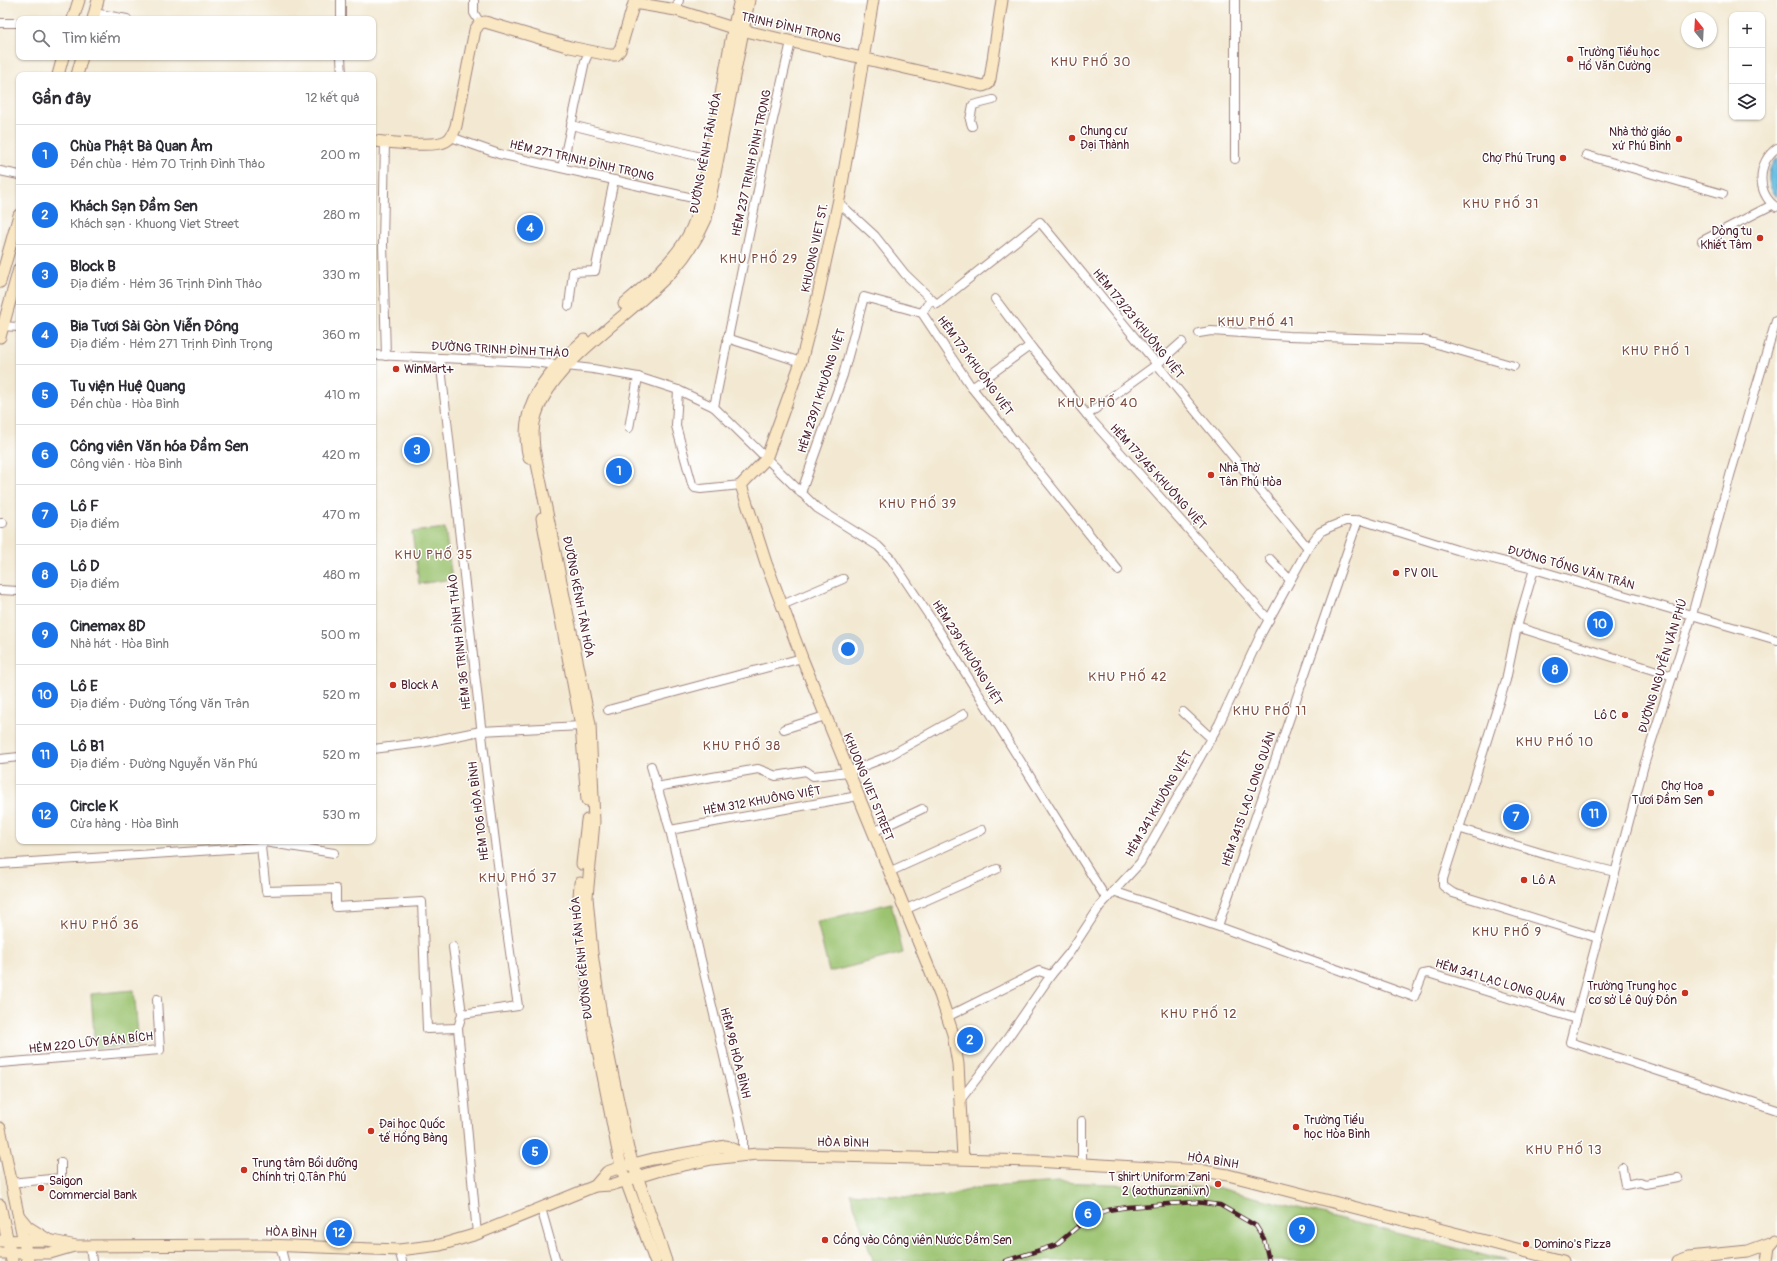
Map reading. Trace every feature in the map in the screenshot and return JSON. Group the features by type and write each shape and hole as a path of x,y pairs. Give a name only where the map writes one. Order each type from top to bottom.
{"street":[{"path":"74,16 79,0"},
{"path":"94,16 98,0"},
{"path":"341,0 341,16"},
{"path":"376,141 436,144 446,141 451,137 456,126 474,30 480,23 474,13 474,0"},
{"name":"ĐƯỜNG KÊNH TÂN HÓA","path":"666,1261 641,1192 638,1176 628,1149 602,1024 592,952 587,897 588,869 593,840 594,802 581,703 527,450 524,429 528,411 541,386 671,260 686,239 705,201 737,29 740,0"},
{"name":"ĐƯỜNG KÊNH TÂN HÓA","path":"705,201 710,159 737,29 749,0"},
{"name":"KHUONG VIET ST.","path":"740,486 766,459 801,362 817,300 838,202 873,0"},
{"name":"TRỊNH ĐÌNH TRỌNG","path":"480,23 485,22 589,52 616,55 620,50 634,2 677,5 737,29 863,59 985,85 990,79 1002,0"},
{"path":"1235,0 1235,160"},
{"path":"0,22 16,23"},
{"name":"HẺM 237 TRỊNH ĐÌNH TRỌNG","path":"714,407 727,338 791,42"},
{"path":"562,168 585,61 589,52"},
{"path":"59,72 62,60"},
{"path":"78,72 81,60"},
{"path":"341,60 342,72"},
{"path":"972,126 970,120 973,105 993,100"},
{"path":"572,126 710,159"},
{"name":"HẺM 271 TRỊNH ĐÌNH TRỌNG","path":"451,137 499,154 705,201"},
{"path":"385,142 383,244 386,356"},
{"path":"1702,241 1775,206 1763,190 1761,172 1768,156 1777,148"},
{"path":"1586,155 1723,194"},
{"path":"0,171 16,174"},
{"path":"569,306 573,272 595,271 614,180"},
{"path":"838,202 875,236 905,274 931,298"},
{"name":"HẺM 173/23 KHUÔNG VIỆT","path":"931,298 937,304 1040,222 1156,365 1308,548"},
{"path":"15,282 0,282 16,226"},
{"path":"16,279 1,330 16,328"},
{"name":"HẺM 239/1 KHUÔNG VIỆT","path":"801,493 843,375 864,297 922,313"},
{"name":"HẺM 173 KHUÔNG VIỆT","path":"931,298 922,313 972,388 1118,570"},
{"name":"HẺM 173/45 KHUÔNG VIỆT","path":"995,299 1032,348 1087,415 1269,620"},
{"name":"ĐƯỜNG NGUYỄN VĂN PHÚ","path":"1576,1019 1644,766 1692,615 1731,472 1776,321"},
{"path":"1198,334 1211,331 1289,336 1423,340 1514,366"},
{"path":"727,338 801,362"},
{"path":"1087,415 1156,365 1182,342"},
{"path":"972,388 1027,348 1032,348"},
{"name":"ĐƯỜNG TRỊNH ĐÌNH THẢO","path":"376,355 532,362 563,365 638,377 678,390 714,407 766,459"},
{"name":"HẺM 36 TRỊNH ĐÌNH THẢO","path":"440,359 481,732"},
{"path":"629,428 638,377"},
{"path":"678,390 676,426 692,484 696,488 701,489 740,486"},
{"name":"HẺM 239 KHUÔNG VIỆT","path":"766,459 817,508 878,546 891,559 942,636 1106,898"},
{"name":"KHUONG VIET STREET","path":"740,486 802,658 940,995 953,1034 958,1064 961,1099 963,1158"},
{"name":"ĐƯỜNG TỐNG VĂN TRÂN","path":"1358,520 1457,550 1534,569 1777,640"},
{"name":"HẺM 341 KHUÔNG VIỆT","path":"961,1099 1007,1039 1051,975 1070,952 1106,898 1140,863 1211,738 1269,620 1308,548 1320,532 1346,521 1358,520"},
{"name":"HẺM 341S LẠC LONG QUÂN","path":"1218,926 1358,520"},
{"path":"1270,559 1290,580"},
{"path":"1534,569 1517,628 1506,680 1476,778 1458,828 1443,879 1443,886 1446,890 1598,938"},
{"path":"782,605 842,579"},
{"path":"0,590 16,590"},
{"path":"1517,628 1673,676"},
{"path":"608,710 802,658"},
{"path":"1183,712 1211,738"},
{"path":"656,787 758,769 776,776 806,771 813,776 848,772 887,757 964,714"},
{"path":"784,729 825,716"},
{"path":"376,749 421,743 481,732 583,720"},
{"name":"ĐƯỜNG KÊNH TÂN HÓA","path":"583,720 587,809 579,898 593,1025 621,1167 655,1261"},
{"name":"HẺM 106 HÒA BÌNH","path":"462,1014 518,1006 500,889 481,732"},
{"path":"0,759 16,757"},
{"name":"HẺM 96 HÒA BÌNH","path":"651,766 670,830 699,958 743,1136 742,1154"},
{"name":"HẺM 312 KHUÔNG VIỆT","path":"670,830 858,796"},
{"path":"872,832 922,809"},
{"path":"1458,828 1554,857 1616,872"},
{"path":"889,872 982,830"},
{"path":"0,864 250,844"},
{"path":"263,844 266,891 336,890 336,907 422,902 428,1029 458,1028"},
{"path":"270,844 334,853"},
{"path":"904,910 996,869"},
{"name":"HẺM 341 LẠC LONG QUÂN","path":"1113,891 1218,926 1414,997 1422,976 1424,973 1428,973 1576,1019 1570,1042 1777,1110"},
{"path":"453,947 462,1014 458,1028 477,1234"},
{"path":"947,1017 1039,971 1051,975"},
{"name":"HẺM 220 LŨY BÁN BÍCH","path":"0,1064 160,1050 157,999"},
{"path":"1082,1121 1082,1163"},
{"path":"0,1128 2,1155 27,1257"},
{"name":"HÒA BÌNH","path":"594,1186 607,1172 634,1163 726,1146 742,1154"},
{"name":"HÒA BÌNH","path":"48,1240 76,1246 280,1245 399,1250 440,1244 477,1234 594,1186 611,1185 638,1176 712,1159 742,1154 963,1158 1176,1168 1228,1175 1452,1234 1563,1261"},
{"path":"10,1183 61,1178 61,1162"},
{"path":"1622,1168 1625,1184 1640,1182 1645,1184 1678,1178"},
{"path":"0,1205 6,1257"},
{"path":"541,1208 556,1261"},
{"path":"17,1214 28,1227 48,1240"},
{"path":"4,1241 48,1240"},
{"path":"1678,1261 1689,1257 1748,1251 1775,1240"},
{"path":"1767,1261 1767,1254 1775,1240"},
{"path":"280,1245 284,1261"},
{"path":"0,1258 27,1257 76,1246"},
{"path":"90,1246 92,1261"},
{"path":"399,1250 402,1261"},
{"path":"37,1261 50,1253"}],"green space":[{"path":"445,528 452,579 419,584 412,532"},
{"path":"891,903 903,953 829,972 817,922"},
{"path":"134,990 139,1045 95,1049 91,994"},
{"path":"1058,1182 1219,1188 1507,1261 873,1261 850,1193 921,1198 950,1195 975,1188"}],"water":[{"path":"1777,157 1777,197 1773,193 1769,183 1769,172"}],"railway":[{"path":"1005,1261 1056,1245 1089,1217 1108,1210 1195,1202 1220,1205 1256,1226 1264,1239 1269,1261"}],"place":[{"name":"Trường Tiểu học Hồ Văn Cường","path":"1570,59"},
{"name":"Chung cư Đại Thành","path":"1072,138"},
{"name":"Nhà thờ giáo xứ Phú Bình","path":"1679,139"},
{"name":"Chợ Phú Trung","path":"1563,158"},
{"name":"Bia Tươi Sài Gòn Viễn Đông","path":"530,228"},
{"name":"Dòng tu Khiết Tâm","path":"1760,238"},
{"name":"WinMart+","path":"396,369"},
{"name":"Block B","path":"417,450"},
{"name":"Chùa Phật Bà Quan Âm","path":"619,471"},
{"name":"Nhà Thờ Tân Phú Hòa","path":"1211,475"},
{"name":"PV OIL","path":"1396,573"},
{"name":"Lô E","path":"1600,624"},
{"name":"Lô D","path":"1555,670"},
{"name":"Block A","path":"393,685"},
{"name":"Lô C","path":"1625,715"},
{"name":"Chợ Hoa Tươi Đầm Sen","path":"1711,793"},
{"name":"Lô B1","path":"1594,814"},
{"name":"Lô F","path":"1516,817"},
{"name":"Lô A","path":"1524,880"},
{"name":"Trường Trung học cơ sở Lê Quý Đôn","path":"1685,993"},
{"name":"Khách Sạn Đầm Sen","path":"970,1040"},
{"name":"Trường Tiểu học Hòa Bình","path":"1296,1127"},
{"name":"Đại học Quốc tế Hồng Bàng","path":"371,1131"},
{"name":"Tu viện Huệ Quang","path":"535,1152"},
{"name":"Trung tâm Bồi dưỡng Chính trị Q.Tân Phú","path":"244,1170"},
{"name":"T shirt Uniform Zani 2 (aothunzani.vn)","path":"1218,1184"},
{"name":"Saigon Commercial Bank","path":"41,1188"},
{"name":"Công viên Văn hóa Đầm Sen","path":"1088,1214"},
{"name":"Cinemax 8D","path":"1302,1230"},
{"name":"Circle K","path":"339,1233"},
{"name":"Cổng vào Công viên Nước Đầm Sen","path":"825,1240"},
{"name":"Domino's Pizza","path":"1526,1244"}],"district":[{"name":"KHU PHỐ 30","path":"1091,62"},
{"name":"KHU PHỐ 31","path":"1501,204"},
{"name":"KHU PHỐ 29","path":"759,259"},
{"name":"KHU PHỐ 41","path":"1256,322"},
{"name":"KHU PHỐ 1","path":"1656,351"},
{"name":"KHU PHỐ 40","path":"1098,403"},
{"name":"KHU PHỐ 39","path":"918,504"},
{"name":"KHU PHỐ 35","path":"434,555"},
{"name":"KHU PHỐ 42","path":"1128,677"},
{"name":"KHU PHỐ 11","path":"1270,711"},
{"name":"KHU PHỐ 10","path":"1555,742"},
{"name":"KHU PHỐ 38","path":"742,746"},
{"name":"KHU PHỐ 37","path":"518,878"},
{"name":"KHU PHỐ 36","path":"100,925"},
{"name":"KHU PHỐ 9","path":"1507,932"},
{"name":"KHU PHỐ 12","path":"1199,1014"},
{"name":"KHU PHỐ 13","path":"1564,1150"}]}
